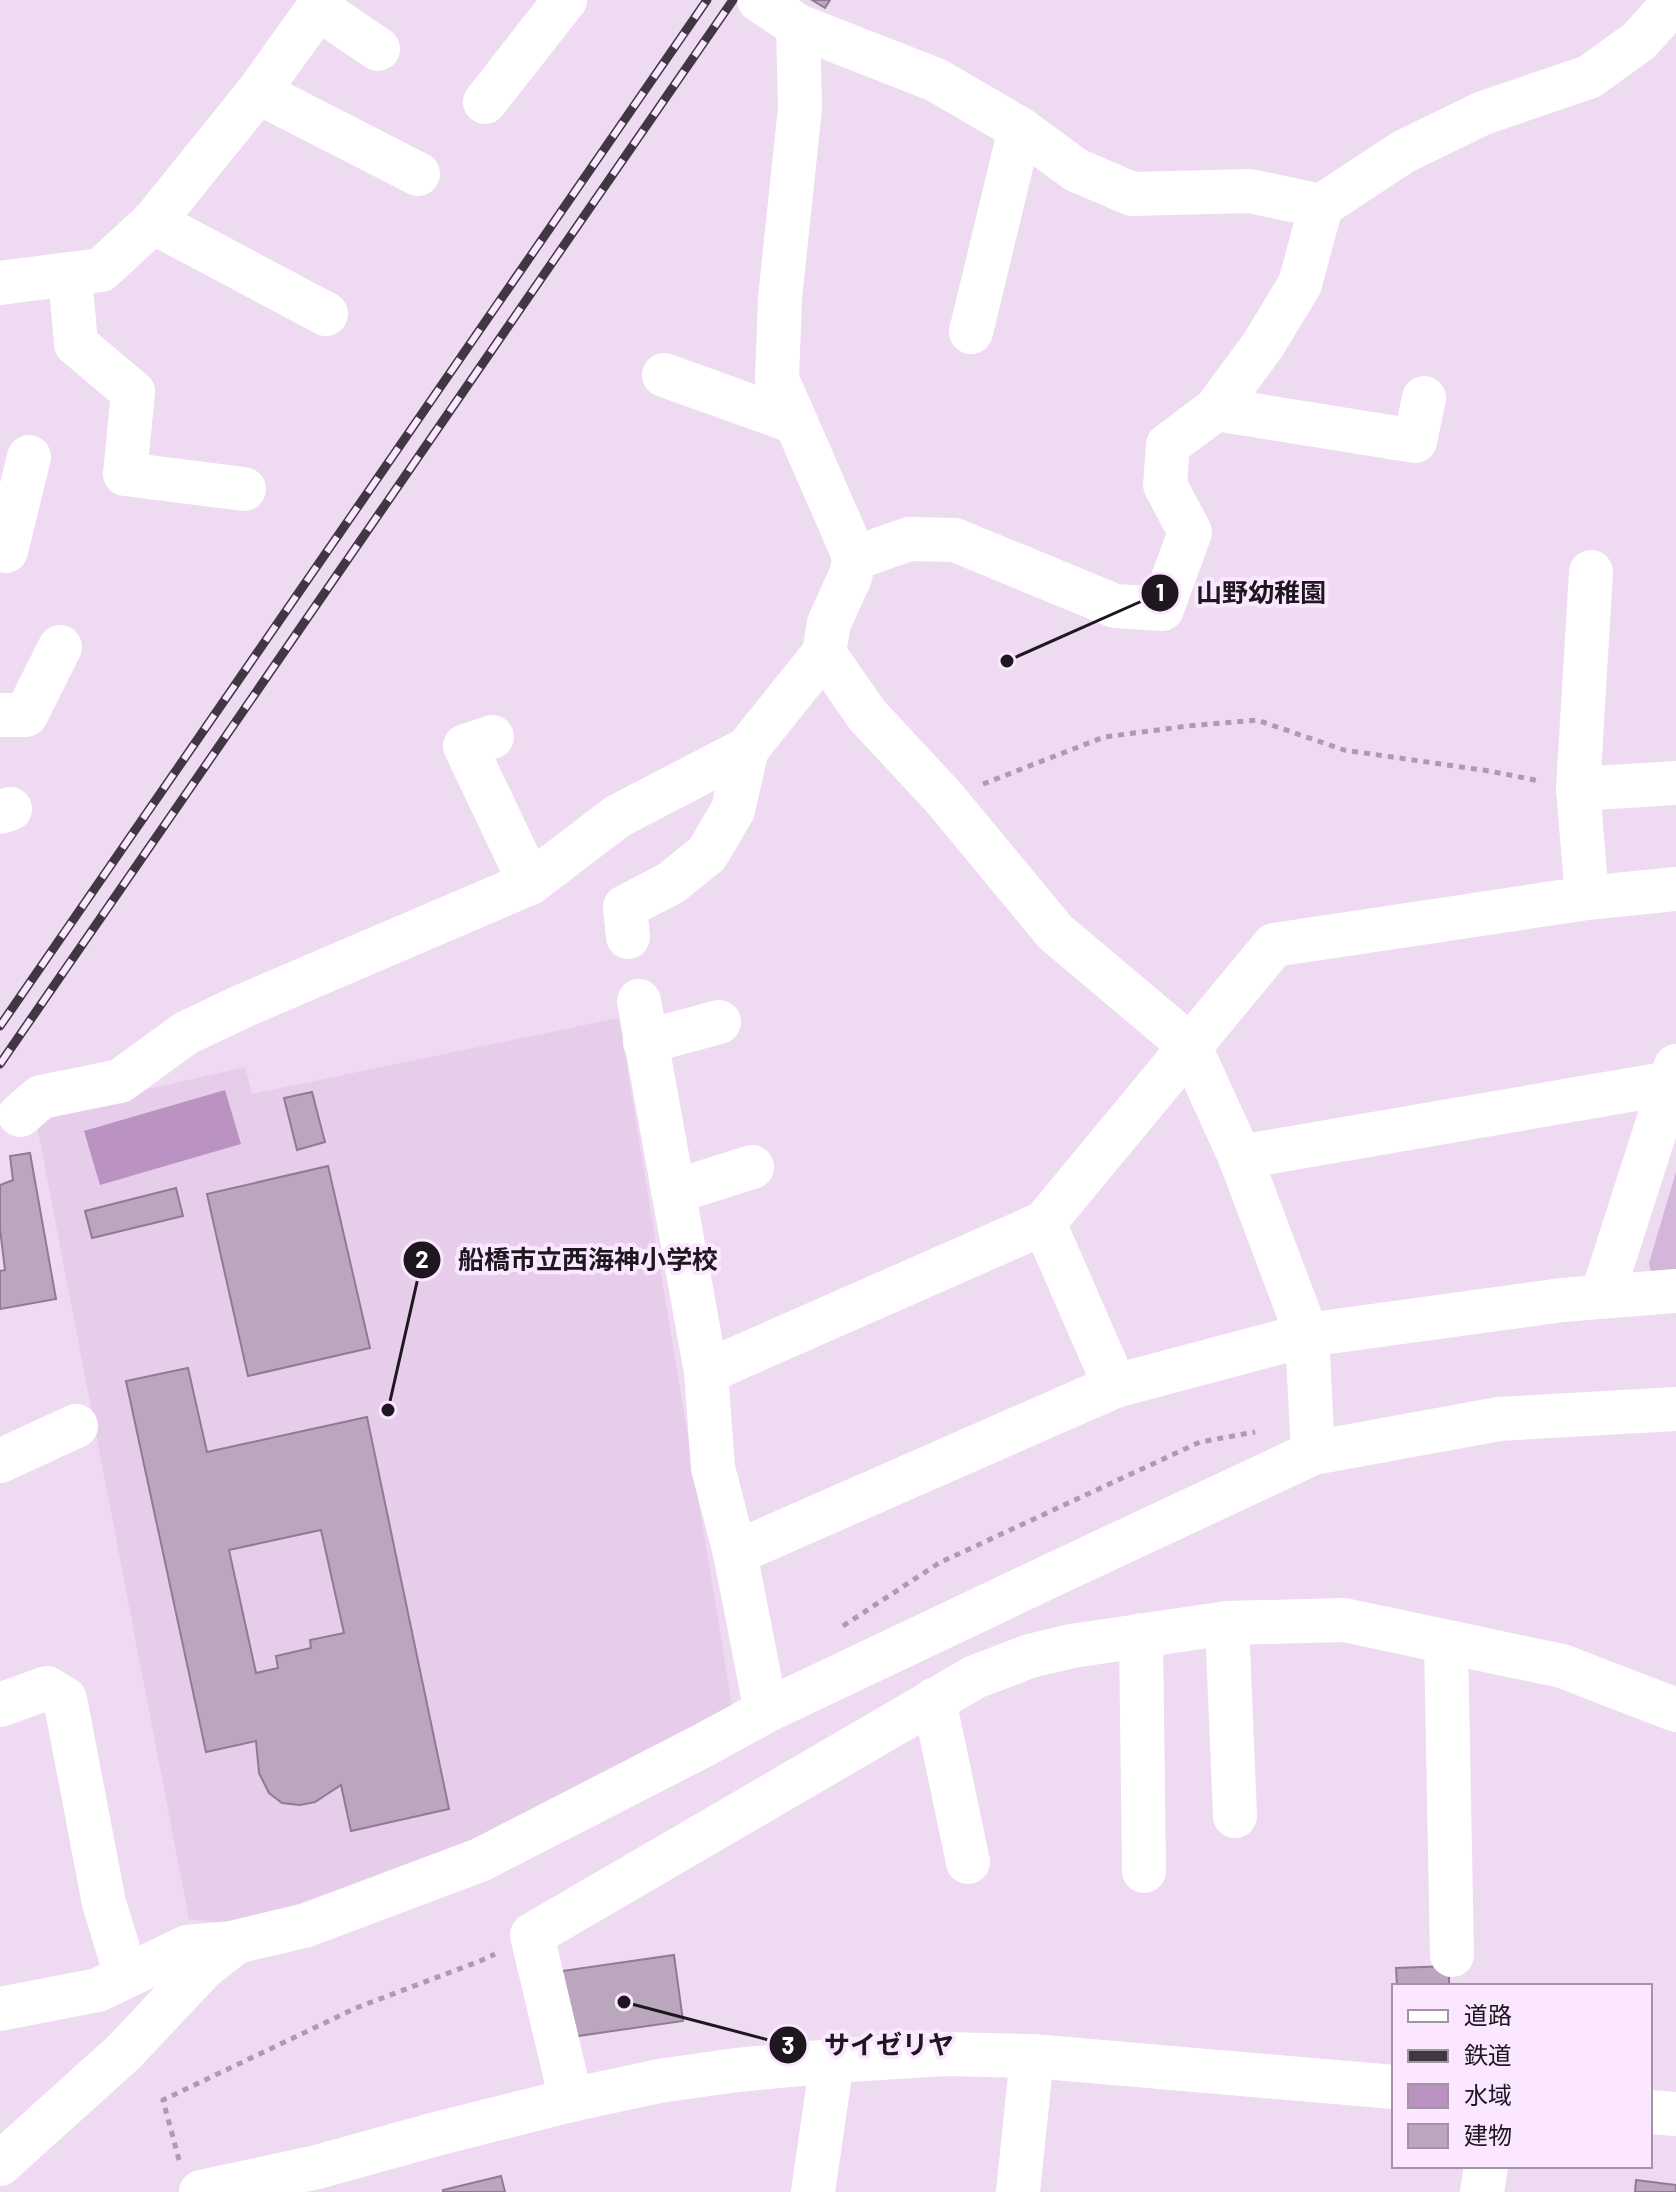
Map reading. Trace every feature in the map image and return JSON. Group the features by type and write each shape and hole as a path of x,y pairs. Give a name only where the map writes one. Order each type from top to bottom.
{"street":[{"path":"485,102 565,0"},
{"path":"855,558 909,539 955,540 1115,606 1162,609 1190,532 1165,485 1168,445 1216,409 1263,345 1300,284 1321,206 1403,152 1470,120 1589,77 1639,41 1676,0"},
{"path":"0,283 101,270 153,222 258,92 321,4 378,49"},
{"path":"771,7 936,80 1020,129 1076,170 1132,194 1250,191 1321,206"},
{"path":"20,1115 41,1097 120,1081 186,1033 530,883 618,816 747,749 824,653 829,623 850,577 855,558 777,379 780,298 800,108 771,7"},
{"path":"258,92 418,174"},
{"path":"971,332 1020,129"},
{"path":"153,222 326,314"},
{"path":"70,275 76,344 133,392 125,474 244,489"},
{"path":"664,375 795,422"},
{"path":"1216,409 1415,441 1424,398"},
{"path":"6,551 9,504 29,457"},
{"path":"1587,898 1578,789 1591,572"},
{"path":"0,715 26,715 60,647"},
{"path":"824,653 867,715 945,799 1055,932 1189,1045 1240,1157 1307,1335 1312,1438"},
{"path":"492,737 465,746 530,883"},
{"path":"628,937 625,907 671,883 707,854 733,810 747,749"},
{"path":"1578,789 1676,783"},
{"path":"706,1372 1044,1223 1274,945 1587,898 1676,889"},
{"path":"719,1022 642,1022 706,1372 713,1468 735,1553 766,1711"},
{"path":"1240,1157 1674,1077 1602,1296"},
{"path":"673,1192 752,1167"},
{"path":"1044,1223 1115,1386"},
{"path":"735,1553 1115,1386 1307,1335 1562,1300 1676,1291"},
{"path":"0,2009 98,1990 187,1947 236,1942 307,1925 480,1860 766,1711 1032,1584 1312,1438 1499,1419 1676,1409"},
{"path":"0,1461 76,1426"},
{"path":"571,2100 532,1935 975,1677 1030,1656 1072,1646 1227,1623 1344,1620 1562,1666 1676,1710"},
{"path":"1227,1623 1235,1816"},
{"path":"1141,1635 1144,1871"},
{"path":"1446,1642 1452,1955"},
{"path":"0,1705 47,1688 65,1699 104,1903 126,1975"},
{"path":"934,1700 968,1862"},
{"path":"0,2164 124,2052 203,1968 236,1942"},
{"path":"190,2177 327,2179 436,2134 571,2100 659,2081 832,2061 945,2054 1032,2056 1392,2087"},
{"path":"1018,2192 1032,2056"},
{"path":"813,2192 832,2061"},
{"path":"1652,2112 1676,2114"},
{"path":"1482,2192 1486,2168"}],"path":[{"path":"945,799 1104,737 1257,720 1344,750 1489,771 1578,789"},
{"path":"841,1627 939,1563 1200,1442 1312,1438"},
{"path":"190,2177 163,2100 356,2008 480,1961 532,1935"}],"shaded area":[{"path":"619,1018 732,1705 475,1838 241,1925 189,1919 35,1115 245,1067 252,1094"},
{"path":"1676,1172 1676,1276 1652,1277 1649,1263"}],"water":[{"path":"225,1090 241,1144 100,1185 84,1131"}],"building":[{"path":"812,0 830,0 825,8"},
{"path":"312,1092 325,1142 297,1150 284,1098"},
{"path":"30,1153 56,1299 0,1309 0,1271 5,1270 0,1229 0,1185 13,1180 10,1156"},
{"path":"328,1166 370,1348 248,1376 207,1194"},
{"path":"176,1188 183,1216 92,1238 85,1211"},
{"path":"188,1368 207,1452 367,1417 449,1809 351,1831 341,1785 315,1802 300,1805 282,1803 269,1793 259,1773 256,1741 206,1752 126,1381","holes":["321,1530 344,1633 310,1640 311,1648 276,1656 278,1668 256,1673 229,1550"]},
{"path":"674,1955 683,2021 571,2037 562,1971"},
{"path":"1449,1966 1449,1984 1397,1984 1396,1968"},
{"path":"501,2176 505,2192 443,2192 443,2190"},
{"path":"1636,2180 1676,2185 1676,2192 1635,2192"}],"railway":[{"path":"0,1026 707,0"},
{"path":"0,1064 733,0"}],"place":[{"name":"山野幼稚園","path":"1007,661"},
{"name":"船橋市立西海神小学校","path":"388,1410"},
{"name":"サイゼリヤ","path":"624,2002"}]}
